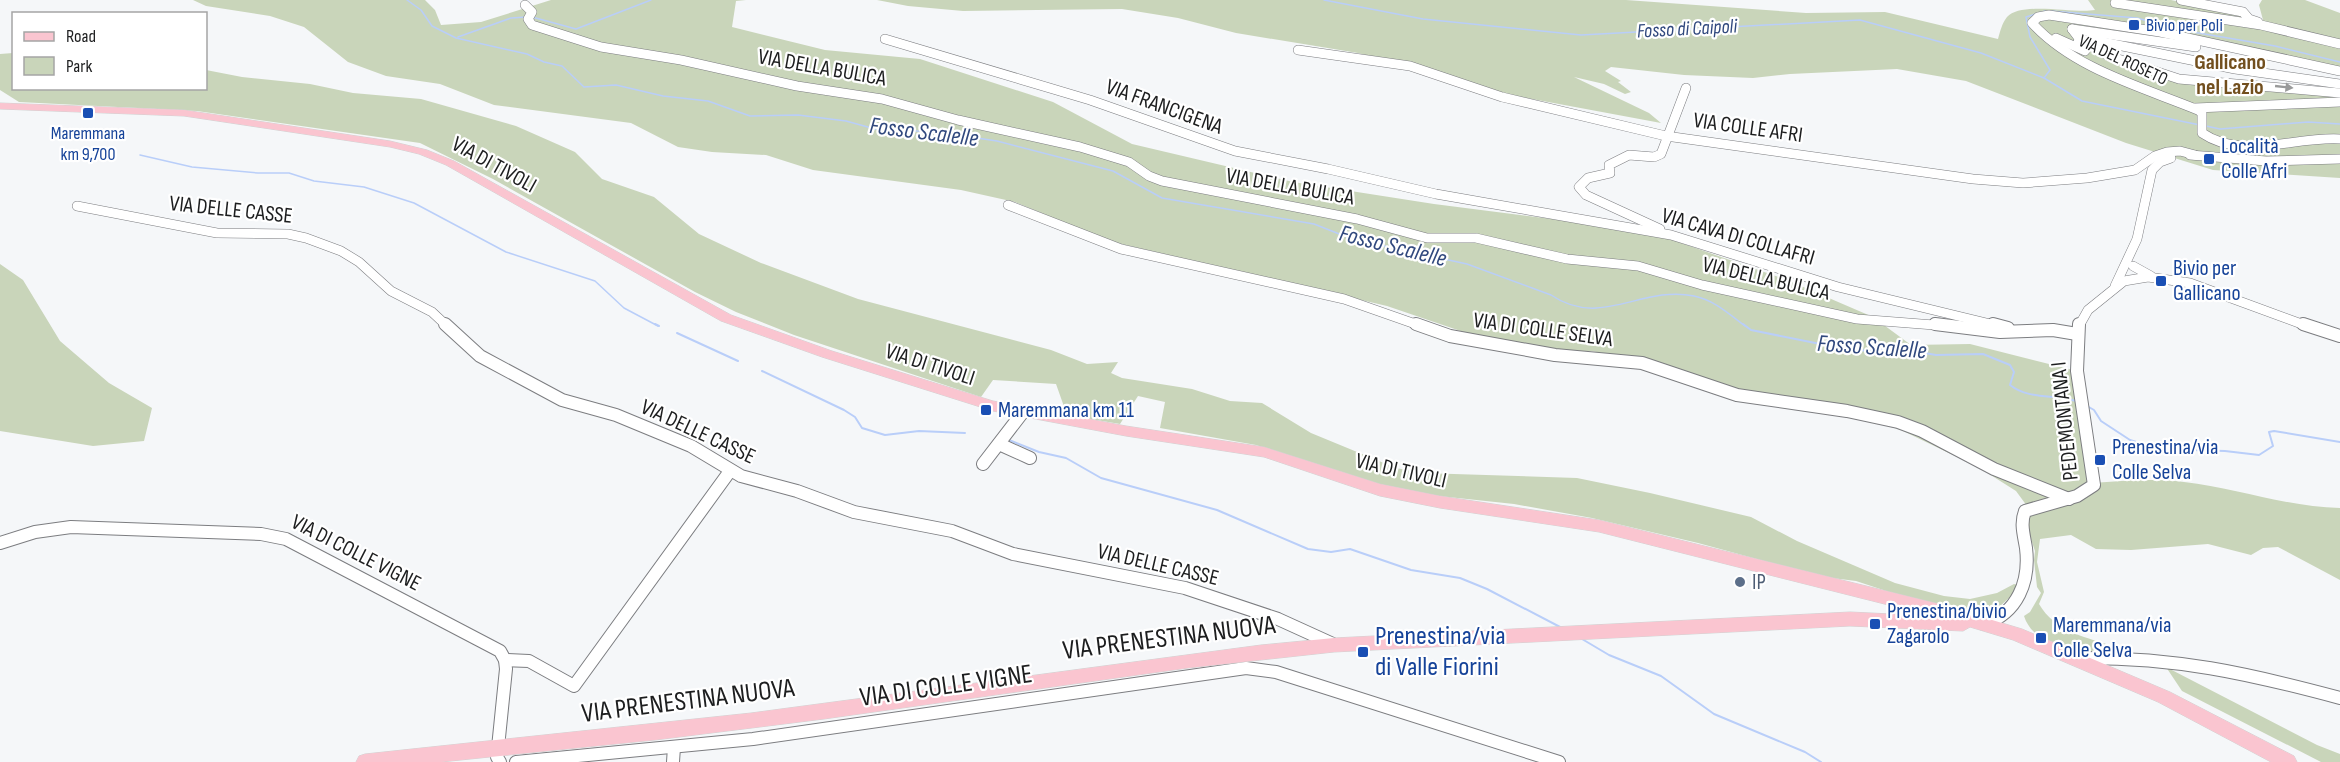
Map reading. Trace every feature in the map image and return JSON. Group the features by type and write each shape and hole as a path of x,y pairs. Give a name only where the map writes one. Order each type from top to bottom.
{"main road":[{"name":"VIA DI TIVOLI","path":"0,106 184,113 335,135 419,151 450,163 726,318 827,354 971,400 1264,452 1354,483 1402,495 1591,524 1888,597 1983,624"},
{"name":"VIA PRENESTINA NUOVA","path":"365,762 499,755 1240,653 1334,645 1844,619 1983,624"},
{"path":"1983,624 2016,634 2183,706 2288,762"}],"street":[{"path":"2181,0 2241,12 2253,21 2340,44"},
{"path":"2282,30 2114,3 2121,23 2340,71"},
{"name":"VIA DELLA BULICA","path":"525,5 532,12 528,20 532,25 589,44 687,61 796,86 892,101 951,118 1104,153 1132,163 1156,179 1185,187 1351,217 1426,238 1471,237 1567,259 1638,266 1702,285 1857,319 1924,323 1993,332 2057,330 2077,334"},
{"name":"VIA DEL ROSETO","path":"2121,23 2043,16 2034,20 2032,24 2037,30 2094,68 2198,111"},
{"path":"2063,48 2055,38 2062,38 2078,50 2085,51 2069,34 2078,25 2142,29"},
{"path":"2072,29 2226,52 2340,77"},
{"path":"2072,29 2081,41 2109,56 2183,80 2340,93"},
{"path":"2109,33 2086,33 2084,35 2090,39 2235,69 2340,84"},
{"name":"VIA FRANCIGENA","path":"885,39 1096,102 1210,144 1436,194"},
{"name":"VIA COLLE AFRI","path":"1298,50 1410,66 1502,97 1666,136 1917,172 2014,183 2087,178 2133,171 2155,156 2169,152 2195,155"},
{"path":"1671,236 1586,195 1579,187 1588,178 1610,173 1609,165 1625,157 1659,156 1686,88"},
{"path":"2340,102 2198,111 2201,131 2206,137 2244,147 2305,138 2340,139"},
{"path":"2128,275 2149,179 2153,168 2165,159 2195,155 2258,161 2340,159"},
{"name":"VIA CAVA DI COLLAFRI","path":"1436,194 1671,236 1849,290 2025,332"},
{"name":"VIA DELLE CASSE","path":"77,206 219,233 291,234 335,249 366,267 394,294 427,309 480,356 567,402 616,415 691,446 730,471 744,477 797,491 855,512 959,533 1013,554 1185,588 1278,619 1334,645"},
{"name":"VIA DI COLLE SELVA","path":"1008,206 1121,249 1344,299 1450,336 1555,355 1638,363 1737,395 1852,412 1899,422 1994,469 2069,499"},
{"path":"2128,275 2133,266 2132,250"},
{"path":"2133,266 2154,277"},
{"path":"2128,275 2154,277 2201,286 2340,336"},
{"name":"PEDEMONTANA I","path":"1983,624 2003,615 2017,601 2024,588 2026,555 2021,524 2025,511 2085,493 2094,485 2077,371 2077,334 2082,316 2128,275"},
{"path":"983,464 1023,411"},
{"path":"999,444 1030,458"},
{"path":"499,755 505,660 530,661 574,686 730,471"},
{"name":"VIA DI COLLE VIGNE","path":"0,543 41,530 76,527 278,536 495,648 505,660"},
{"path":"2070,658 2131,657 2215,667 2266,677 2340,698"},
{"name":"VIA DI COLLE VIGNE","path":"516,762 753,739 1239,668 1276,672 1559,762"},
{"path":"673,762 674,747"}],"green space":[{"path":"193,0 425,0 435,10 441,25 481,22 551,0 746,0 736,1 732,27 825,50 920,59 1053,102 1132,144 1293,182 1434,204 1647,231 1787,280 1873,317 1911,345 1970,344 2077,371 2092,483 2138,480 2172,481 2204,485 2281,501 2340,508 2340,580 2278,547 2263,548 2251,555 2208,544 2131,550 2096,549 2071,535 2040,539 2037,562 2044,592 2039,604 2053,621 2079,635 2109,645 2112,653 2061,646 2038,636 2024,616 2030,612 2041,593 2037,587 2035,551 2028,530 2027,506 2016,491 1978,467 1901,430 1864,419 1755,399 1649,361 1591,351 1540,358 1387,306 1087,236 1056,219 1015,202 961,190 813,170 766,155 712,152 678,147 631,123 494,105 440,84 386,76 348,62 304,27 270,16 206,6"},
{"path":"877,0 1626,0 1806,13 1885,12 1998,39 2005,19 2014,12 2036,9 2095,10 2088,0 2171,0 2263,20 2259,5 2262,0 2305,0 2340,13 2340,69 2305,67 2212,47 2075,28 2081,41 2161,74 2340,93 2340,178 2213,170 2126,143 1966,81 1897,69 1753,78 1684,75 1611,67 1605,71 1621,81 1618,82 1631,92 1625,94 1604,84 1574,77 1649,113 1661,123 1516,96 1358,53 1236,33 1178,18 1122,9 963,11 908,6"},
{"path":"12,53 12,90 207,90 207,70 242,77 310,84 353,93 421,99 516,126 575,152 602,179 654,197 699,234 761,263 858,299 1051,350 1087,364 1118,362 1111,373 1122,378 1192,389 1230,401 1262,403 1311,433 1396,468 1422,473 1577,478 1650,493 1751,517 1797,541 1895,583 1944,596 1970,599 1997,593 2014,584 2022,586 1998,608 1944,610 1856,581 1824,577 1698,543 1592,518 1514,504 1420,494 1375,484 1256,445 1160,428 1165,402 1138,396 1120,424 1067,415 1056,384 993,380 981,397 794,335 736,312 695,292 493,179 420,143 197,111 19,102 0,90 0,54"},
{"path":"0,264 23,280 60,341 109,383 152,408 144,441 93,446 0,431"},
{"path":"2166,667 2317,745 2340,754 2340,762 2321,762 2182,691"}],"waterway":[{"name":"Fosso Scalelle","path":"407,0 421,10 432,26 456,38 527,54 544,62 562,66 584,87 616,85 663,96 708,101 750,116 798,115 846,121 875,129 937,132 997,141 1113,171 1162,198 1314,224 1352,239 1467,264 1551,295 1569,304 1587,308 1604,307 1656,296 1675,294 1694,296 1715,304 1745,326"},
{"name":"Fosso di Caipoli","path":"532,17 576,29 651,0"},
{"name":"Fosso di Caipoli","path":"1324,0 1423,19 1581,35 1860,20 1981,53 2044,78"},
{"name":"Fosso di Caipoli","path":"2044,78 2050,70 2030,37 2026,17 2045,11"},
{"name":"Fosso di Caipoli","path":"2051,11 2137,18 2181,30 2275,46 2340,62"},
{"name":"Fosso di Caipoli","path":"458,37 511,18 527,17"},
{"name":"Fosso di Caipoli","path":"2044,78 2082,101 2200,125"},
{"name":"Fosso di Caipoli","path":"2206,126 2220,129 2308,122 2340,124"},
{"path":"140,155 192,167 258,173 289,173 314,181 364,187 414,203 506,252 595,281 624,308 658,326"},
{"path":"655,324 659,326"},
{"name":"Fosso Scalelle","path":"1743,324 1751,330 1855,351 1897,348 1936,355 1983,354 2010,365 2014,372 2010,385 2017,390 2033,395 2076,401"},
{"path":"677,333 738,361"},
{"path":"762,371 844,410 855,417 862,428 885,435 919,431 965,433"},
{"name":"Fosso Scalelle","path":"2087,406 2094,410 2101,421 2130,440 2159,449 2225,451 2259,455 2273,446 2269,432 2274,431 2340,442"},
{"path":"1009,440 1039,452 1066,458 1101,478 1217,510 1308,549 1331,552 1350,549 1411,570 1460,578 1487,589 1562,628"},
{"path":"1582,639 1609,655 1661,676 1714,714 1805,752 1821,762"}],"place":[{"name":"Bivio per Poli","path":"2134,25"},
{"name":"Maremmana km 9,700","path":"88,113"},
{"name":"Località Colle Afri","path":"2209,159"},
{"name":"Bivio per Gallicano","path":"2161,281"},
{"name":"Maremmana km 11","path":"986,410"},
{"name":"Prenestina/via Colle Selva","path":"2100,460"},
{"name":"IP","path":"1740,582"},
{"name":"Prenestina/bivio Zagarolo","path":"1875,624"},
{"name":"Maremmana/via Colle Selva","path":"2041,638"},
{"name":"Prenestina/via di Valle Fiorini","path":"1363,652"}],"district":[{"name":"Gallicano nel Lazio","path":"2230,74"}]}
